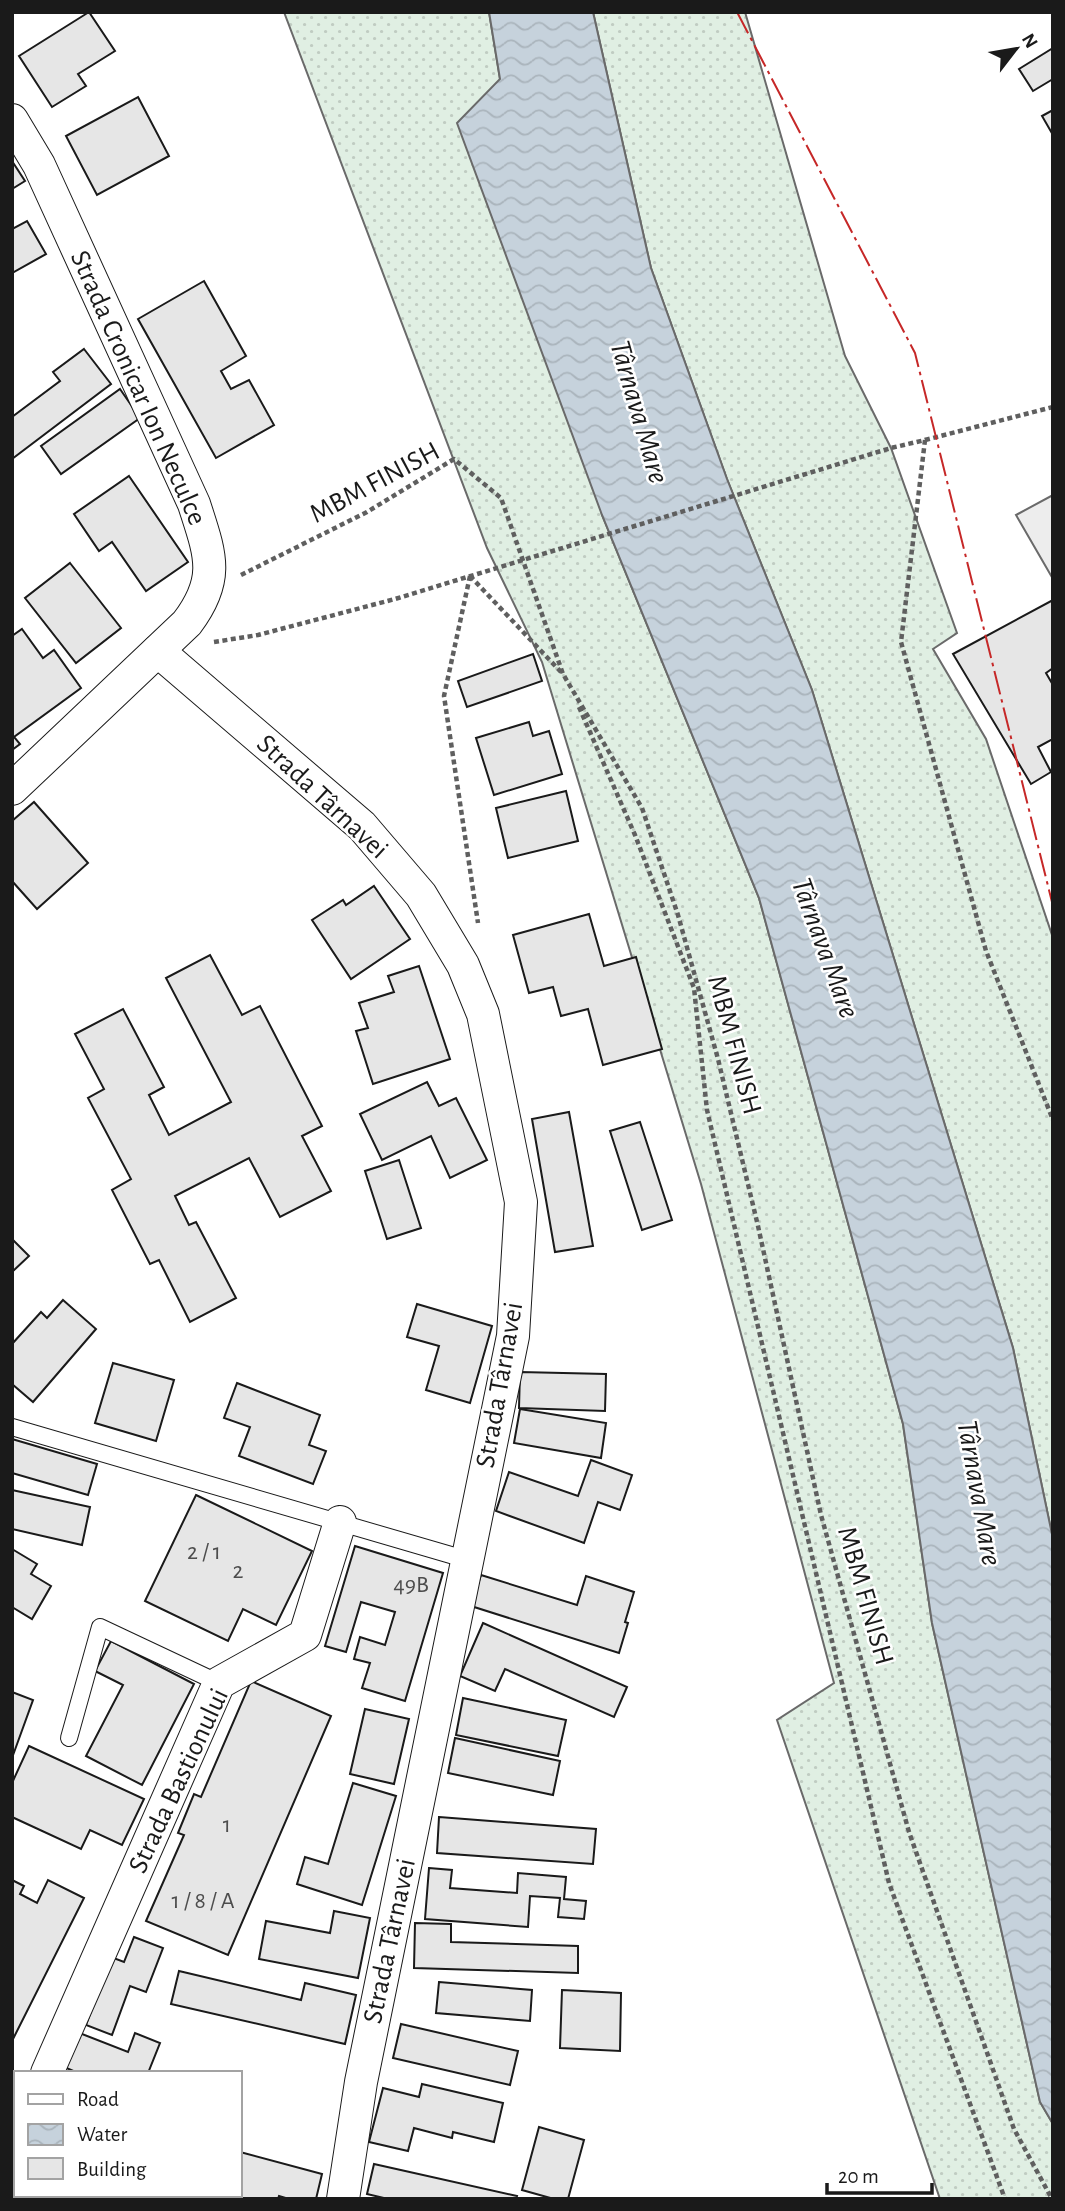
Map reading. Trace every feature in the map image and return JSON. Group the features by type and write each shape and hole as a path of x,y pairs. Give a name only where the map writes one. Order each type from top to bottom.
{"street":[{"name":"Strada Cronicar Ion Neculce","path":"12,120 39,165 194,504 207,545 210,579 201,604 187,623 12,789"},
{"name":"Strada Târnavei","path":"158,651 362,826 421,895 463,965 483,1014 521,1202 513,1336 361,2082 343,2199"},
{"name":"Strada Bastionului","path":"48,2071 219,1683 305,1635 340,1522"}],"lane":[{"path":"12,1427 468,1560"},
{"path":"69,1738 100,1627 219,1683"}],"path":[{"path":"158,651 258,635 395,599 891,448 1053,407"},
{"path":"925,440 901,642 986,951 1053,1120"},
{"name":"MBM FINISH","path":"235,578 367,512 454,459 501,498 563,674 642,808 678,915 718,1059 755,1213 821,1515 909,1832 1014,2129 1052,2199"},
{"path":"470,576 563,674 592,732 694,988 707,1110 889,1883 1005,2199"},
{"path":"444,696 470,576"}],"green space":[{"path":"284,12 489,12 500,79 602,515 759,898 903,1424 932,1623 1040,2102 1053,2124 1053,2199 940,2199 777,1720 834,1683 701,1184 542,662 487,548"},
{"path":"593,12 745,12 845,356 891,448 957,633 933,649 986,739 1053,938 1053,1539 1013,1348 812,690 727,479 651,268"}],"shaded area":[{"path":"1053,495 1053,579 1016,515"}],"water":[{"name":"Târnava Mare","path":"489,12 593,12 651,268 727,479 812,690 1013,1348 1053,1539 1053,2124 1040,2102 932,1623 903,1424 759,898 602,515 457,123 500,79"}],"building":[{"path":"89,12 115,51 78,74 86,86 52,107 19,56"},
{"path":"1053,48 1053,79 1033,91 1019,69"},
{"path":"138,97 169,156 97,195 66,136"},
{"path":"1053,110 1053,135 1042,116"},
{"path":"12,161 25,181 12,189"},
{"path":"27,221 46,254 12,273 12,229"},
{"path":"204,281 246,356 221,371 231,389 249,380 274,425 216,458 138,319"},
{"path":"84,349 111,384 12,459 12,417 60,381 53,372"},
{"path":"120,389 140,418 61,474 41,446"},
{"path":"129,476 188,562 146,591 112,542 99,551 74,514"},
{"path":"70,563 121,628 76,663 25,598"},
{"path":"1053,600 1053,668 1046,673 1053,685 1053,739 1038,747 1051,772 1031,784 953,654"},
{"path":"22,629 43,658 54,650 81,688 14,737 20,744 12,750 12,636"},
{"path":"533,654 542,681 467,707 458,681"},
{"path":"529,722 533,736 549,731 562,774 494,795 476,738"},
{"path":"566,791 578,841 508,858 496,808"},
{"path":"34,802 88,863 37,909 12,881 12,821"},
{"path":"374,886 410,939 351,979 312,920 343,900 346,905"},
{"path":"589,914 604,966 636,957 662,1049 603,1065 588,1009 561,1016 553,987 529,993 513,935"},
{"path":"210,955 242,1015 260,1006 322,1126 302,1136 331,1191 280,1217 249,1158 175,1196 189,1225 196,1222 236,1298 190,1322 159,1260 150,1264 112,1190 131,1179 88,1098 104,1089 75,1034 123,1009 164,1087 149,1095 169,1135 231,1102 166,978"},
{"path":"419,966 450,1059 373,1084 356,1031 368,1028 359,1003 394,992 388,976"},
{"path":"427,1082 439,1106 456,1098 487,1160 450,1178 431,1136 382,1160 360,1114"},
{"path":"569,1112 593,1246 555,1252 532,1119"},
{"path":"640,1122 672,1220 642,1230 610,1131"},
{"path":"399,1160 421,1228 387,1239 365,1171"},
{"path":"12,1239 29,1256 12,1272"},
{"path":"63,1300 96,1329 33,1402 12,1384 12,1344 41,1312 47,1318"},
{"path":"417,1304 492,1326 470,1403 426,1390 439,1346 407,1337"},
{"path":"113,1363 174,1380 156,1441 95,1423"},
{"path":"520,1372 606,1374 605,1411 519,1408"},
{"path":"237,1383 320,1415 309,1445 326,1451 313,1484 239,1456 250,1427 224,1418"},
{"path":"520,1409 606,1423 601,1458 514,1443"},
{"path":"12,1439 97,1464 88,1495 12,1473"},
{"path":"591,1460 632,1475 620,1510 598,1502 584,1543 496,1511 509,1472 578,1496"},
{"path":"12,1490 90,1507 82,1545 12,1529"},
{"path":"196,1495 312,1551 276,1625 243,1609 228,1641 145,1601"},
{"path":"355,1546 443,1573 405,1701 362,1688 370,1663 354,1659 360,1637 385,1645 395,1612 361,1602 346,1652 325,1646"},
{"path":"12,1549 37,1564 31,1574 51,1586 32,1619 12,1607"},
{"path":"481,1575 577,1605 586,1576 634,1592 619,1653 471,1606"},
{"path":"483,1623 627,1687 614,1717 505,1669 495,1691 460,1676"},
{"path":"111,1641 194,1684 142,1785 86,1756 123,1685 95,1671"},
{"path":"251,1681 331,1716 228,1955 146,1921 184,1835 178,1833 194,1794 201,1797"},
{"path":"12,1692 33,1700 12,1758"},
{"path":"463,1698 566,1720 558,1756 456,1735"},
{"path":"365,1709 409,1719 394,1784 350,1774"},
{"path":"455,1738 560,1761 553,1795 448,1773"},
{"path":"29,1746 144,1799 122,1845 90,1830 81,1849 12,1817 12,1783"},
{"path":"353,1783 396,1796 362,1905 297,1884 305,1857 328,1864"},
{"path":"439,1817 596,1829 593,1864 437,1853"},
{"path":"429,1868 452,1870 450,1888 517,1893 518,1873 566,1877 564,1899 586,1901 584,1919 558,1917 560,1898 530,1896 528,1927 425,1919"},
{"path":"12,1880 24,1886 20,1894 37,1903 48,1880 84,1898 12,2041"},
{"path":"334,1911 370,1918 358,1978 259,1959 266,1921 330,1933"},
{"path":"415,1923 451,1924 451,1942 578,1946 578,1973 414,1968"},
{"path":"134,1937 163,1948 146,1992 130,1986 112,2035 86,2025 111,1957 124,1962"},
{"path":"179,1971 301,2000 305,1983 356,1995 345,2044 171,2004"},
{"path":"439,1982 532,1990 530,2021 436,2013"},
{"path":"562,1990 621,1993 620,2051 560,2048"},
{"path":"401,2024 518,2051 510,2085 393,2058"},
{"path":"77,2032 128,2052 135,2033 160,2043 149,2071 73,2071 64,2067"},
{"path":"422,2084 503,2103 494,2142 453,2132 452,2138 414,2128 408,2151 369,2142 383,2088 419,2097"},
{"path":"539,2127 584,2140 568,2199 554,2199 522,2190"},
{"path":"242,2153 322,2174 316,2199 289,2199 279,2196 278,2199 200,2197 242,2197"},
{"path":"374,2164 517,2196 516,2199 388,2199 367,2194"}],"power":[{"path":"737,12 915,353 1053,906"}]}
